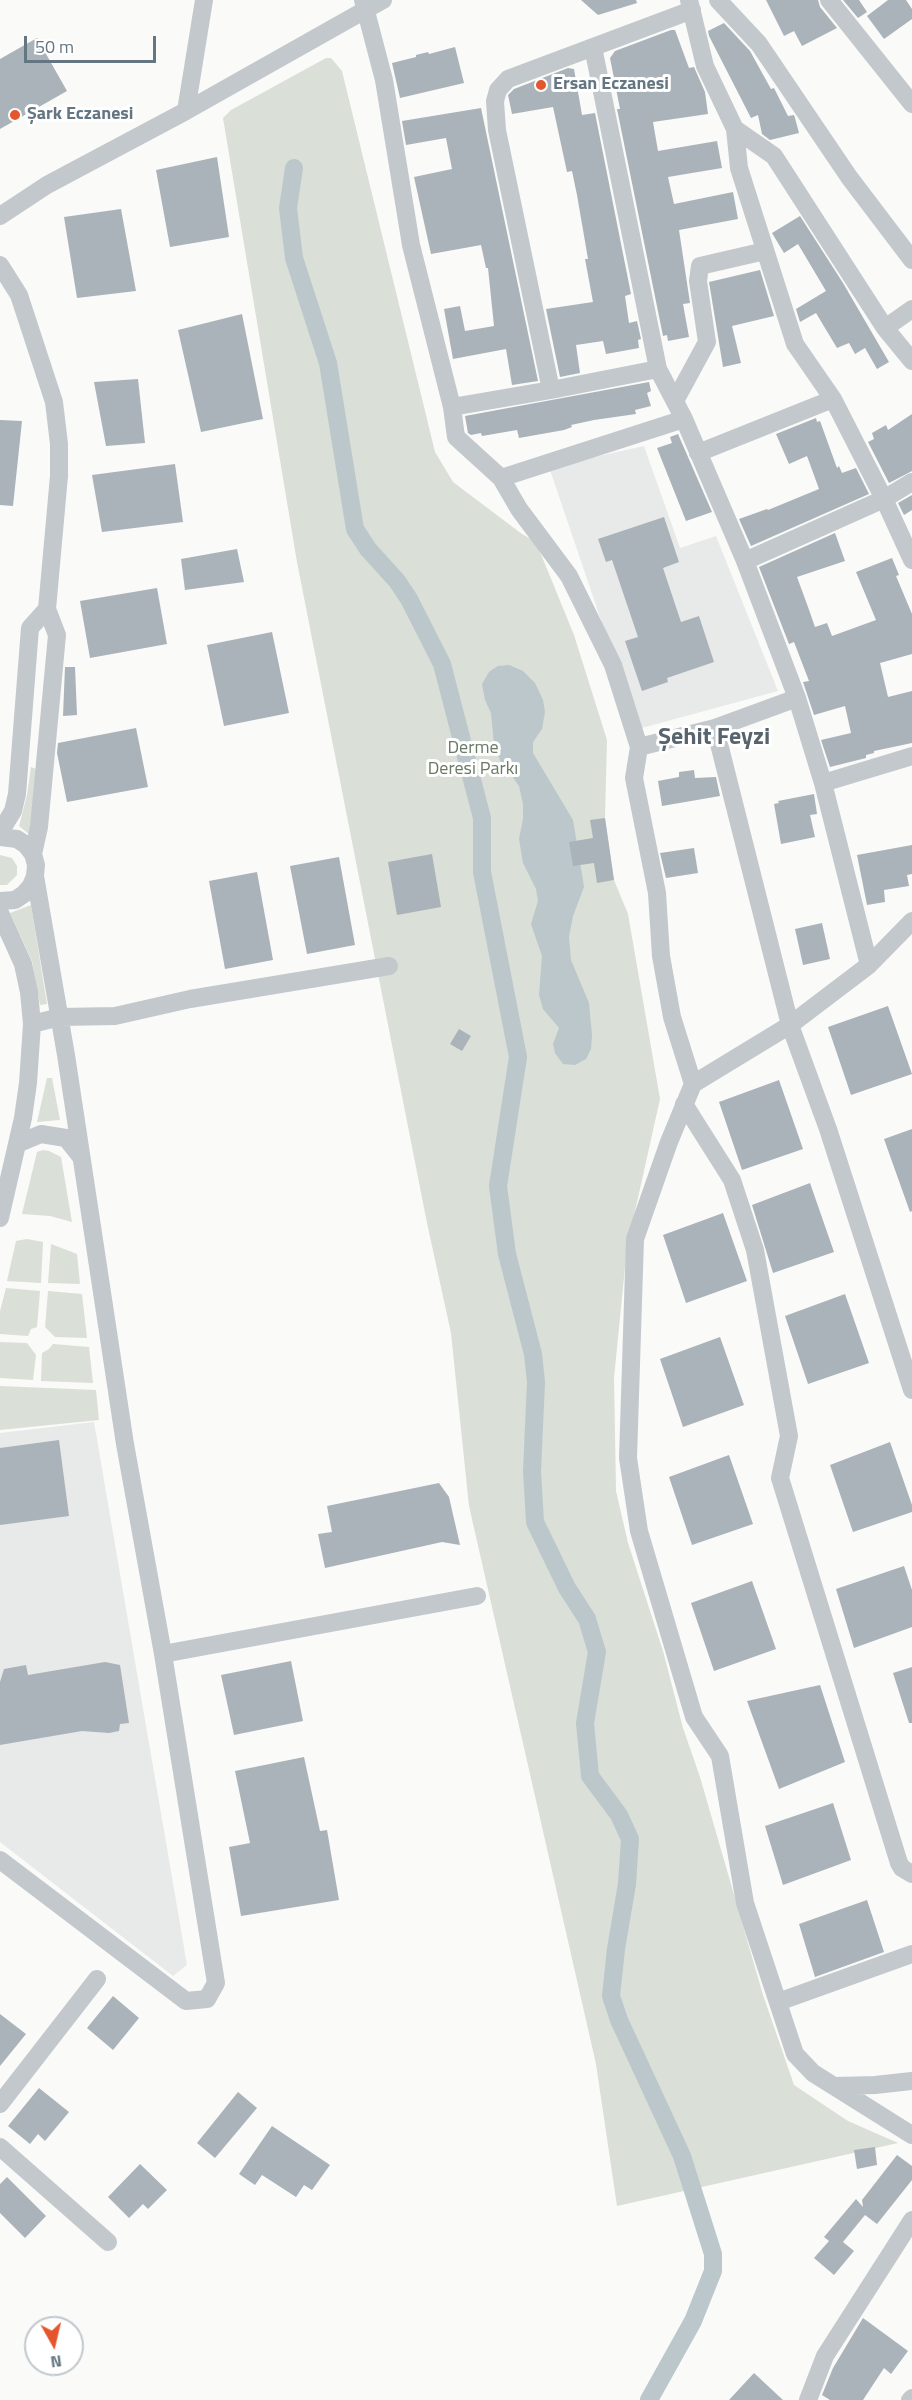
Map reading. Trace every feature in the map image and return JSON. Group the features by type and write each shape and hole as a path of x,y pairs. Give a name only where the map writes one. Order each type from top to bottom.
{"street":[{"path":"186,111 202,26 204,0"},
{"path":"0,216 47,185 186,111 364,5 383,0"},
{"path":"718,0 759,44 849,177 912,260"},
{"path":"829,0 912,104"},
{"path":"364,5 384,80 411,245 452,407 456,436 501,478 519,509 569,576 613,665 639,747 634,778 657,893 662,957 672,1017 693,1084"},
{"path":"551,390 497,130 495,101 498,90 507,79 593,47 691,5 705,66 735,129 739,168 795,344 833,399 885,499 912,560"},
{"path":"593,47 658,369 684,419 744,561 797,698 823,783 869,965"},
{"path":"735,129 774,156 885,328 912,361"},
{"path":"675,401 707,342 699,281 700,266 765,251"},
{"path":"0,265 19,295 54,402 59,444 59,476 47,609 57,636 39,827 33,854"},
{"path":"885,328 912,309"},
{"path":"452,407 658,369"},
{"path":"698,453 833,399"},
{"path":"501,478 684,419"},
{"path":"744,561 885,499 912,482"},
{"path":"0,832 13,811 17,794 30,628 47,609"},
{"path":"639,747 715,728 797,698"},
{"path":"715,728 790,1024 828,1129 912,1390"},
{"path":"823,783 912,756"},
{"path":"0,837 17,839 26,845 33,854 36,865 35,876 82,1159 125,1444 163,1654 216,1983 207,1999 186,2001 0,1860"},
{"path":"0,901 15,900 24,894 31,886 35,876"},
{"path":"0,913 23,964 32,1024 28,1083 0,1218"},
{"path":"912,921 869,965 790,1024 693,1084 634,1239 628,1458 639,1531 694,1717 720,1756 745,1903 795,2054 813,2073 912,2135"},
{"path":"32,1024 59,1017 115,1016 190,999 389,966"},
{"path":"684,1104 732,1180 755,1250 789,1436 780,1478 899,1863 902,1868 912,1874"},
{"path":"17,1144 41,1134 66,1138 82,1159"},
{"path":"163,1654 477,1596"},
{"path":"778,2002 912,1954"},
{"path":"0,2104 98,1979"},
{"path":"835,2086 875,2085 912,2080"},
{"path":"0,2147 108,2242"},
{"path":"808,2400 825,2356 912,2220"}],"shaded area":[{"path":"644,446 680,548 716,536 778,691 638,729 549,467"},
{"path":"509,665 523,671 535,683 543,700 545,712 542,729 533,742 533,753 573,820 584,887 573,916 569,937 571,960 589,1003 592,1035 591,1049 586,1059 575,1065 563,1064 555,1053 553,1044 559,1028 543,1009 539,995 542,956 531,924 538,901 536,889 523,863 519,839 523,804 519,786 503,768 494,744 491,713 485,700 482,684 489,672 498,666"},
{"path":"94,1422 187,1965 173,1976 0,1842 0,1433"}],"green space":[{"name":"Derme Deresi Parkı","path":"326,58 331,58 342,71 435,452 453,482 536,542 574,635 607,740 605,818 614,880 628,914 660,1099 627,1247 614,1378 616,1491 628,1543 663,1651 683,1728 700,1777 763,1995 794,2085 848,2121 898,2143 617,2206 596,2064 469,1506 451,1333 427,1223 297,562 223,118 231,110"},
{"path":"31,767 36,769 30,835 19,826"},
{"path":"0,855 12,858 17,866 17,875 7,885 0,885"},
{"path":"31,905 47,1004 40,1005 32,961 10,913"},
{"path":"47,1078 52,1078 60,1120 37,1122"},
{"path":"43,1150 61,1157 72,1222 50,1216 22,1214 37,1152"},
{"path":"27,1239 43,1242 41,1283 7,1281 16,1241"},
{"path":"51,1244 77,1254 80,1284 48,1283"},
{"path":"6,1288 40,1291 37,1327 31,1329 28,1336 0,1334 0,1311"},
{"path":"48,1291 82,1294 87,1338 55,1337 45,1327"},
{"path":"0,1342 27,1343 36,1355 33,1380 0,1378"},
{"path":"53,1344 89,1347 93,1383 41,1381 42,1353"},
{"path":"0,1386 96,1390 99,1420 0,1430"}],"building":[{"path":"581,0 636,0 637,3 598,15"},
{"path":"766,0 818,0 820,7 837,28 802,46 794,31 784,36"},
{"path":"843,0 859,0 867,12 858,18"},
{"path":"888,0 906,0 912,9 912,19 884,39 867,16"},
{"path":"724,23 750,51 771,89 774,88 788,116 794,115 799,133 770,140 762,134 758,115 751,118 709,36 708,31"},
{"path":"675,30 689,68 694,67 705,92 708,114 653,122 658,151 717,141 722,168 668,177 674,204 733,192 738,219 679,230 690,303 683,304 689,337 668,341 667,335 663,336 617,109 620,109 610,58 615,51"},
{"path":"37,38 67,91 0,129 0,59"},
{"path":"455,47 464,83 400,98 392,63 416,57 416,55"},
{"path":"568,68 574,69 582,115 595,113 631,294 625,296 629,323 637,321 641,339 638,340 639,348 606,354 603,341 576,345 580,373 560,377 546,309 593,302 577,195 572,171 567,172 553,107 512,114 508,95 514,89"},
{"path":"481,108 538,381 512,385 506,349 453,359 444,309 460,306 465,331 494,326 488,268 486,268 481,245 431,254 414,177 452,169 446,138 406,145 402,121"},
{"path":"217,157 229,237 170,247 156,170"},
{"path":"121,209 136,291 77,298 64,217"},
{"path":"800,216 843,283 889,362 877,369 865,348 855,354 849,343 837,348 816,313 800,322 796,309 826,291 798,244 784,253 772,233"},
{"path":"760,270 774,316 732,326 741,363 723,367 709,282"},
{"path":"242,314 263,419 201,432 178,330"},
{"path":"138,379 145,443 106,446 94,382"},
{"path":"649,382 651,391 647,393 651,406 635,410 636,414 594,420 571,425 572,427 564,430 519,438 517,430 482,436 481,433 471,435 468,433 465,416"},
{"path":"912,414 912,471 889,483 868,442 874,439 872,433 886,425 888,430"},
{"path":"816,418 817,422 820,421 837,468 839,466 842,473 856,468 869,494 751,546 739,519 819,489 807,456 789,464 776,434"},
{"path":"0,420 22,421 13,506 0,505"},
{"path":"678,434 712,512 686,521 657,448 672,443 670,437"},
{"path":"175,464 183,522 102,532 92,475"},
{"path":"912,495 912,510 904,515 898,503"},
{"path":"664,517 679,562 663,568 681,622 699,616 714,662 667,678 668,682 642,691 625,641 638,637 612,560 606,562 598,539"},
{"path":"835,533 845,561 797,577 815,627 827,623 832,636 876,620 856,572 892,558 899,575 896,576 912,614 912,654 880,663 888,697 912,691 912,743 874,751 866,755 866,758 830,767 821,740 851,733 845,706 814,715 803,682 809,681 794,642 789,644 759,567"},
{"path":"237,549 244,582 185,590 181,559"},
{"path":"157,588 167,644 90,658 80,601"},
{"path":"272,632 289,713 224,726 207,645"},
{"path":"65,667 75,667 77,715 63,716"},
{"path":"136,728 148,787 67,802 57,753 58,743"},
{"path":"694,770 695,778 716,777 720,796 662,806 658,781 679,777 679,772"},
{"path":"814,794 817,814 810,815 815,837 781,844 774,804 779,803 778,801"},
{"path":"605,818 614,880 597,883 594,863 573,866 569,842 593,838 590,820"},
{"path":"912,845 912,874 907,875 909,886 884,890 885,902 867,905 857,855"},
{"path":"694,848 698,873 666,878 660,853"},
{"path":"432,854 441,907 397,915 388,862"},
{"path":"339,857 355,945 307,954 290,866"},
{"path":"257,872 273,960 225,969 209,881"},
{"path":"822,923 830,959 803,965 795,929"},
{"path":"888,1006 912,1074 851,1095 828,1027"},
{"path":"459,1029 471,1036 462,1051 450,1044"},
{"path":"779,1080 803,1149 742,1170 719,1102"},
{"path":"912,1129 912,1211 910,1212 884,1139"},
{"path":"810,1183 834,1252 773,1273 752,1205"},
{"path":"723,1213 747,1281 686,1303 663,1235"},
{"path":"845,1294 869,1363 808,1384 785,1316"},
{"path":"720,1337 744,1405 683,1427 660,1359"},
{"path":"59,1440 69,1516 0,1525 0,1448"},
{"path":"890,1442 912,1505 912,1512 853,1532 830,1465"},
{"path":"729,1455 753,1524 692,1545 669,1477"},
{"path":"439,1483 449,1497 460,1545 442,1542 325,1568 318,1534 332,1532 327,1506"},
{"path":"904,1566 912,1590 912,1627 854,1648 836,1589"},
{"path":"752,1581 776,1649 714,1671 691,1603"},
{"path":"291,1661 303,1721 234,1735 221,1675"},
{"path":"105,1662 120,1665 129,1723 120,1724 119,1731 109,1733 82,1731 0,1745 0,1682 4,1669 26,1665 28,1675"},
{"path":"912,1667 912,1723 909,1723 893,1673"},
{"path":"820,1685 845,1762 779,1789 747,1701"},
{"path":"304,1757 320,1831 327,1830 339,1900 241,1916 229,1847 250,1843 235,1771"},
{"path":"833,1803 851,1860 783,1885 765,1826"},
{"path":"867,1900 884,1952 815,1977 799,1924"},
{"path":"113,1996 139,2018 113,2050 87,2028"},
{"path":"0,2014 26,2034 0,2066"},
{"path":"39,2088 69,2112 45,2141 38,2134 30,2144 8,2126"},
{"path":"238,2092 257,2108 215,2158 197,2143"},
{"path":"272,2126 330,2165 312,2190 304,2185 296,2197 262,2175 255,2185 239,2174"},
{"path":"875,2147 877,2165 857,2169 854,2150"},
{"path":"897,2155 912,2166 912,2180 877,2224 865,2215 843,2242 854,2251 834,2275 814,2258 829,2241 824,2237 856,2199 863,2207 862,2200"},
{"path":"140,2164 167,2190 148,2209 143,2204 129,2218 108,2197"},
{"path":"7,2177 46,2216 25,2238 0,2213 0,2184"},
{"path":"863,2318 908,2351 891,2374 884,2368 863,2400 830,2400 822,2395 833,2368"},
{"path":"754,2373 783,2400 729,2400"}],"waterway":[{"path":"294,168 288,208 294,258 328,363 355,529 368,549 397,581 409,599 442,664 482,818 482,872 518,1057 498,1186 507,1254 533,1354 536,1382 532,1471 535,1522 567,1588 587,1619 597,1652 585,1723 590,1776 619,1815 630,1839 627,1884 611,1996 619,2020 682,2156 713,2254 713,2271 693,2321 649,2400"}],"place":[{"name":"Ersan Eczanesi","path":"541,85"},
{"name":"Şark Eczanesi","path":"15,115"}],"district":[{"name":"Şehit Feyzi","path":"714,738"}]}
